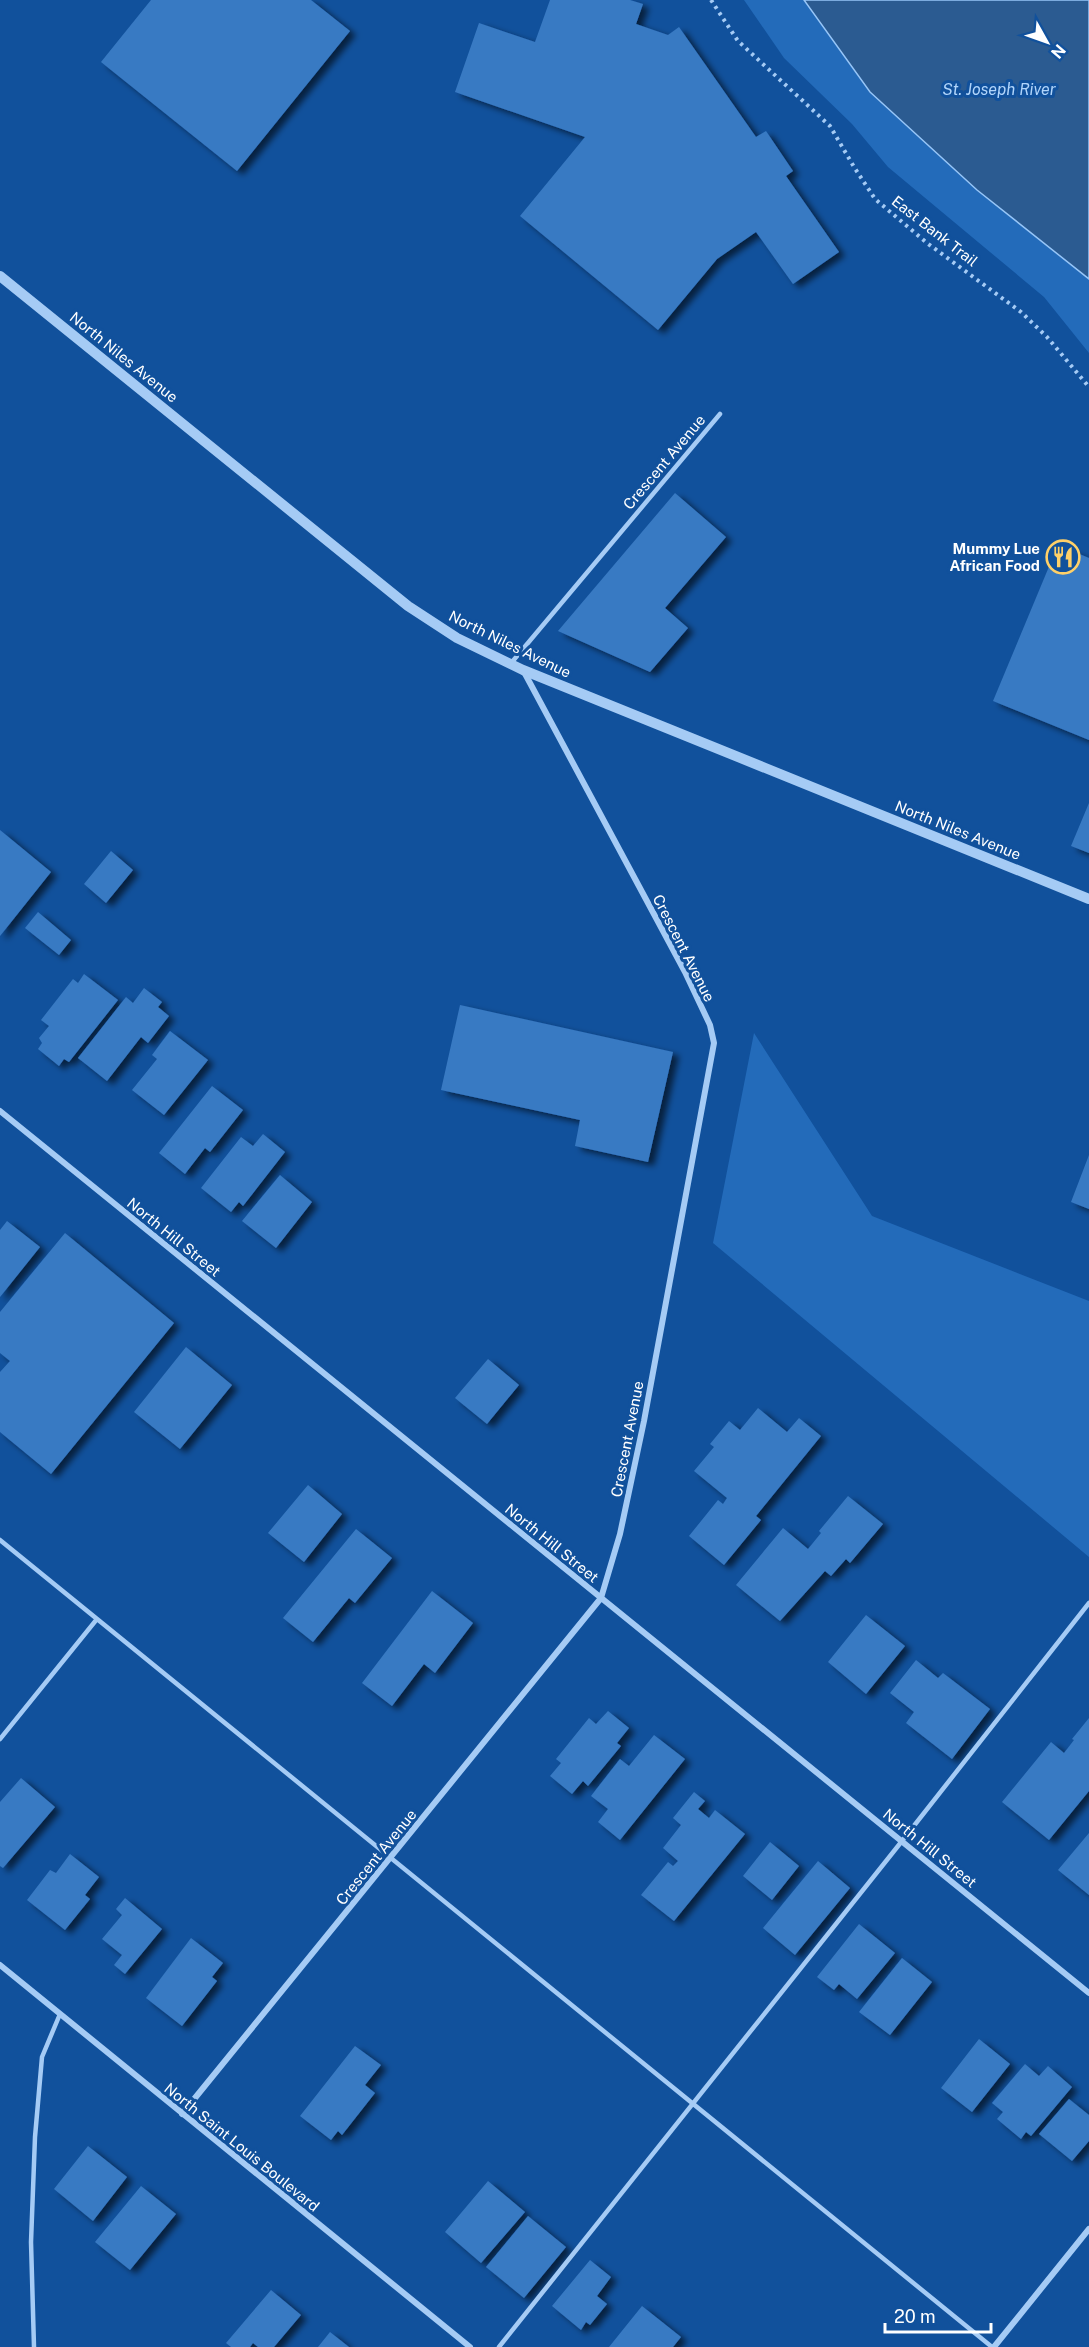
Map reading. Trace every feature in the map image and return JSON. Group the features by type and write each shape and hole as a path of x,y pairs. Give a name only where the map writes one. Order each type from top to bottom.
{"street":[{"name":"North Niles Avenue","path":"0,276 408,606 458,638 523,670 1089,899"},
{"name":"Crescent Avenue","path":"182,2114 601,1598 620,1534 714,1043 710,1025 685,972 523,670"},
{"name":"North Hill Street","path":"0,1111 1089,1993"},
{"name":"North Saint Louis Boulevard","path":"0,1965 470,2347"},
{"path":"993,2347 1089,2229"}],"lane":[{"name":"Crescent Avenue","path":"511,663 720,414"},
{"path":"0,1540 993,2347"},
{"path":"499,2347 1089,1603"},
{"path":"0,1739 97,1619"},
{"path":"34,2347 31,2242 35,2136 42,2057 60,2014"}],"path":[{"name":"East Bank Trail","path":"711,0 738,40 830,126 875,199 927,243 1021,312 1047,337 1089,387"}],"shaded area":[{"path":"744,0 804,0 870,93 977,190 1089,279 1089,353 1044,297 888,167 852,124 784,58"},
{"path":"754,1033 872,1216 1089,1301 1089,1557 713,1243"}],"water":[{"name":"St. Joseph River","path":"804,0 1089,0 1089,279 977,190 870,92"}],"building":[{"path":"151,0 311,0 350,31 237,171 101,62"},
{"path":"550,0 630,0 643,4 636,24 668,35 679,27 756,137 766,131 793,171 786,176 839,252 793,284 756,232 717,259 658,330 520,216 585,137 455,92 479,23 535,42"},
{"path":"675,493 726,537 665,608 688,628 650,672 558,631"},
{"path":"1058,545 1089,558 1089,740 993,701"},
{"path":"1089,803 1089,853 1071,846"},
{"path":"0,830 51,872 0,936"},
{"path":"111,851 133,870 106,903 84,884"},
{"path":"38,912 71,940 59,955 25,928"},
{"path":"84,974 118,1000 69,1062 64,1059 59,1066 38,1049 42,1043 39,1038 49,1026 41,1020 73,979 78,983"},
{"path":"144,988 162,1002 158,1007 169,1016 148,1043 141,1037 107,1081 78,1058 126,997 133,1003"},
{"path":"460,1005 673,1052 648,1162 575,1146 580,1120 441,1090"},
{"path":"170,1031 208,1060 164,1115 132,1090 157,1059 152,1055"},
{"path":"212,1086 243,1110 210,1152 205,1148 185,1174 159,1153"},
{"path":"263,1134 285,1152 243,1206 239,1202 231,1212 201,1188 241,1137 253,1146"},
{"path":"1089,1155 1089,1209 1071,1202"},
{"path":"280,1175 312,1202 276,1248 242,1221"},
{"path":"7,1221 40,1247 0,1297 0,1230"},
{"path":"65,1233 174,1323 51,1474 0,1432 0,1372 10,1361 0,1353 0,1312"},
{"path":"186,1347 232,1385 180,1449 134,1412"},
{"path":"488,1359 519,1385 487,1424 455,1398"},
{"path":"758,1408 787,1432 799,1418 821,1436 756,1516 761,1520 724,1565 689,1536 718,1500 723,1504 727,1498 694,1471 714,1447 710,1444 729,1421 740,1430"},
{"path":"308,1485 342,1514 304,1562 268,1533"},
{"path":"848,1496 883,1524 850,1563 846,1559 831,1576 825,1571 780,1621 736,1585 783,1528 808,1549 821,1533 819,1531"},
{"path":"356,1529 392,1558 355,1603 349,1598 313,1642 283,1618"},
{"path":"432,1591 473,1623 435,1673 424,1664 392,1706 362,1683"},
{"path":"866,1615 905,1646 866,1694 828,1662"},
{"path":"916,1660 938,1678 943,1673 990,1709 952,1759 906,1723 914,1712 890,1693"},
{"path":"608,1711 629,1728 617,1743 621,1746 588,1786 583,1781 572,1794 550,1776 561,1763 556,1759 589,1718 596,1724"},
{"path":"1089,1718 1089,1791 1049,1840 1002,1802 1051,1742 1064,1753"},
{"path":"654,1735 685,1759 620,1840 598,1822 608,1809 591,1796 620,1759 629,1766"},
{"path":"21,1778 55,1807 3,1868 0,1866 0,1802"},
{"path":"694,1792 705,1801 698,1809 709,1818 715,1810 745,1834 674,1921 641,1895 668,1862 673,1866 678,1861 663,1848 681,1825 673,1818"},
{"path":"1089,1833 1089,1895 1058,1870"},
{"path":"770,1842 799,1866 772,1900 743,1876"},
{"path":"70,1854 99,1877 85,1895 90,1899 65,1930 27,1900 50,1870 56,1873"},
{"path":"818,1861 850,1888 795,1955 763,1928"},
{"path":"125,1898 162,1929 125,1974 114,1965 122,1955 102,1939 122,1915 116,1909"},
{"path":"859,1924 895,1953 857,1999 839,1984 834,1990 817,1977"},
{"path":"191,1938 223,1963 212,1977 217,1981 182,2026 146,1998"},
{"path":"902,1958 932,1982 890,2035 859,2012"},
{"path":"979,2039 1010,2064 972,2112 941,2088"},
{"path":"355,2046 381,2065 365,2085 375,2093 342,2135 338,2131 331,2140 300,2116"},
{"path":"1025,2064 1039,2076 1048,2066 1072,2087 1031,2136 1026,2132 1021,2139 997,2119 1003,2112 992,2103"},
{"path":"1069,2099 1089,2115 1089,2141 1072,2161 1039,2134"},
{"path":"88,2146 127,2177 93,2221 54,2189"},
{"path":"488,2181 525,2212 481,2263 445,2232"},
{"path":"141,2186 176,2214 130,2270 95,2242"},
{"path":"528,2216 566,2247 524,2298 486,2267"},
{"path":"590,2260 611,2277 597,2296 607,2304 590,2325 586,2322 581,2330 552,2306"},
{"path":"271,2290 301,2315 274,2347 258,2347 253,2343 250,2347 231,2347 226,2343"},
{"path":"642,2306 681,2337 673,2347 609,2347"},
{"path":"330,2332 349,2347 318,2347"}],"place":[{"name":"Mummy Lue African Food","path":"1063,557"}]}
